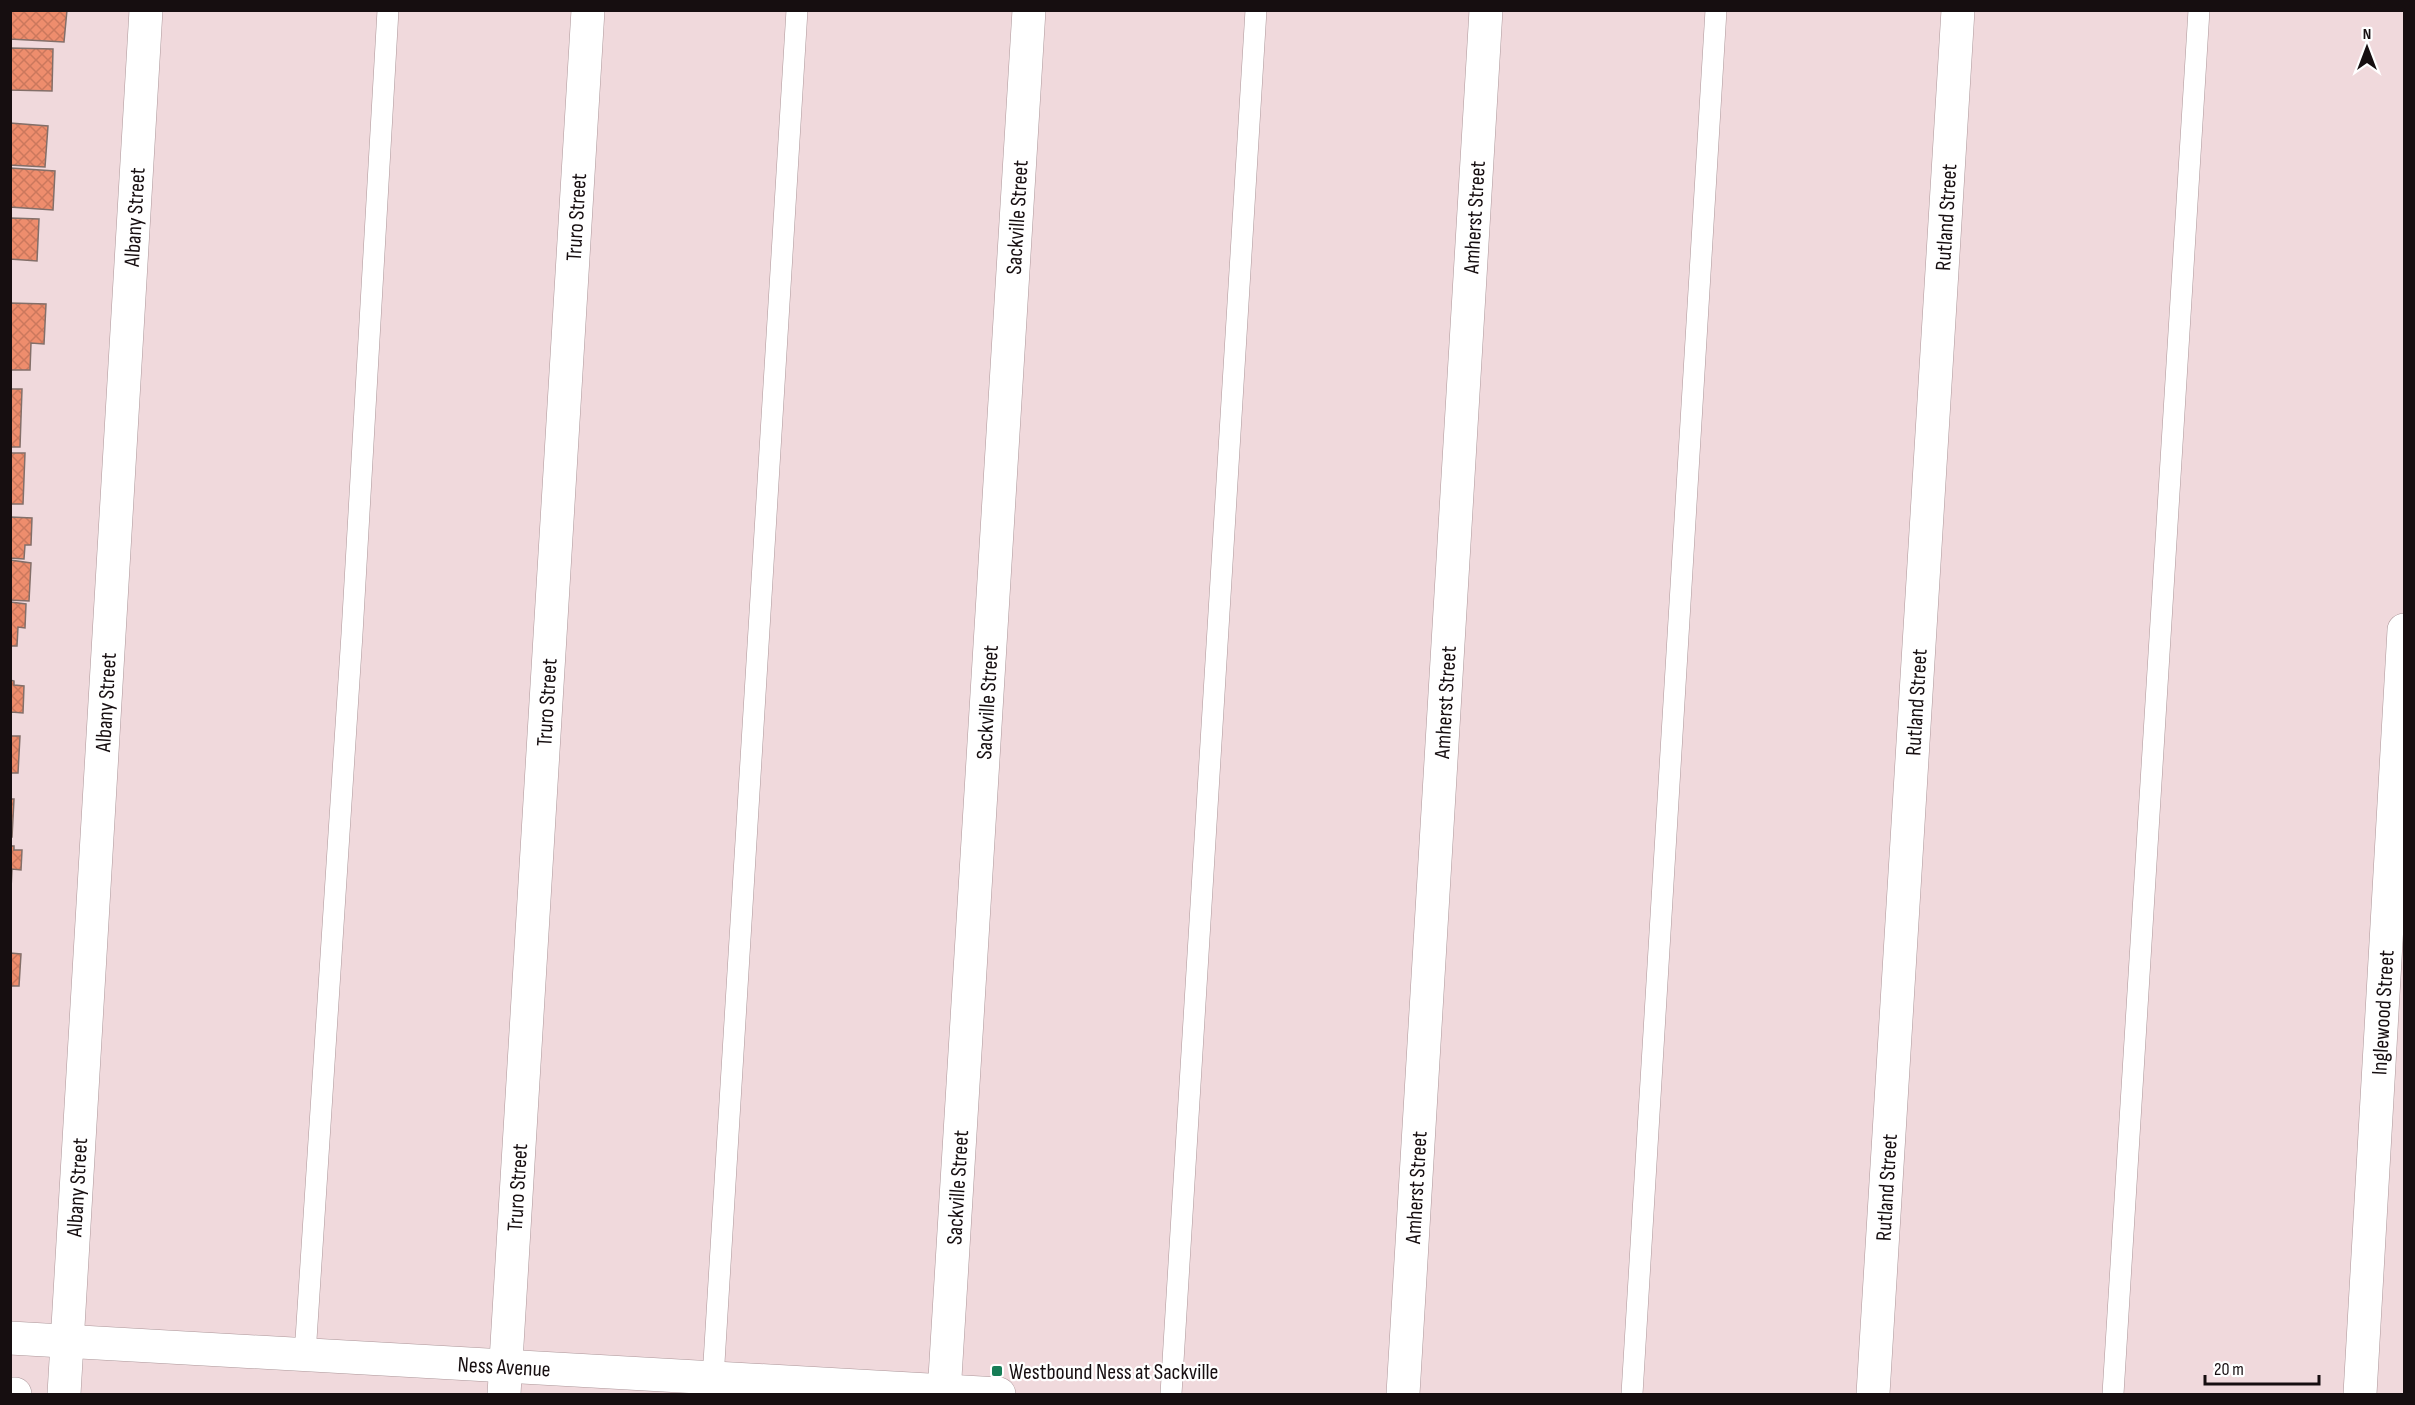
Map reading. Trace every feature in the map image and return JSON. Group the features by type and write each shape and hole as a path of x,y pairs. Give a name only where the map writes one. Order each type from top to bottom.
{"street":[{"name":"Albany Street","path":"64,1395 146,10"},
{"name":"Truro Street","path":"505,1381 588,10"},
{"name":"Sackville Street","path":"944,1393 1029,10"},
{"name":"Amherst Street","path":"1403,1395 1486,10"},
{"name":"Rutland Street","path":"1873,1395 1958,10"},
{"name":"Inglewood Street","path":"2360,1395 2404,630"},
{"name":"Ness Avenue","path":"10,1338 304,1355 505,1381 713,1379 999,1395"},
{"path":"10,1394 15,1395"}],"lane":[{"path":"304,1355 353,611 388,10"},
{"path":"713,1379 797,10"},
{"path":"1172,1395 1256,10"},
{"path":"1632,1395 1716,10"},
{"path":"2113,1395 2199,10"}],"building":[{"path":"10,10 67,10 64,42 10,39"},
{"path":"10,48 53,49 52,91 10,90"},
{"path":"10,123 48,126 45,167 10,165"},
{"path":"10,168 55,171 53,210 10,207"},
{"path":"10,218 39,219 37,261 10,259"},
{"path":"10,303 46,304 44,344 31,343 30,370 10,370"},
{"path":"10,389 22,389 20,447 10,447"},
{"path":"10,453 25,453 23,504 10,504"},
{"path":"10,517 32,518 31,545 25,545 24,559 10,558"},
{"path":"10,560 31,563 29,601 10,600"},
{"path":"10,602 26,604 25,628 18,627 17,646 10,646"},
{"path":"10,680 14,681 14,685 24,686 23,713 11,712 10,716"},
{"path":"10,736 20,736 18,773 10,773"},
{"path":"10,799 14,799 12,837 10,837"},
{"path":"10,846 14,846 14,850 22,850 21,870 12,869 11,889"},
{"path":"10,953 21,954 19,986 10,986"}],"place":[{"name":"Westbound Ness at Sackville","path":"997,1371"}]}
